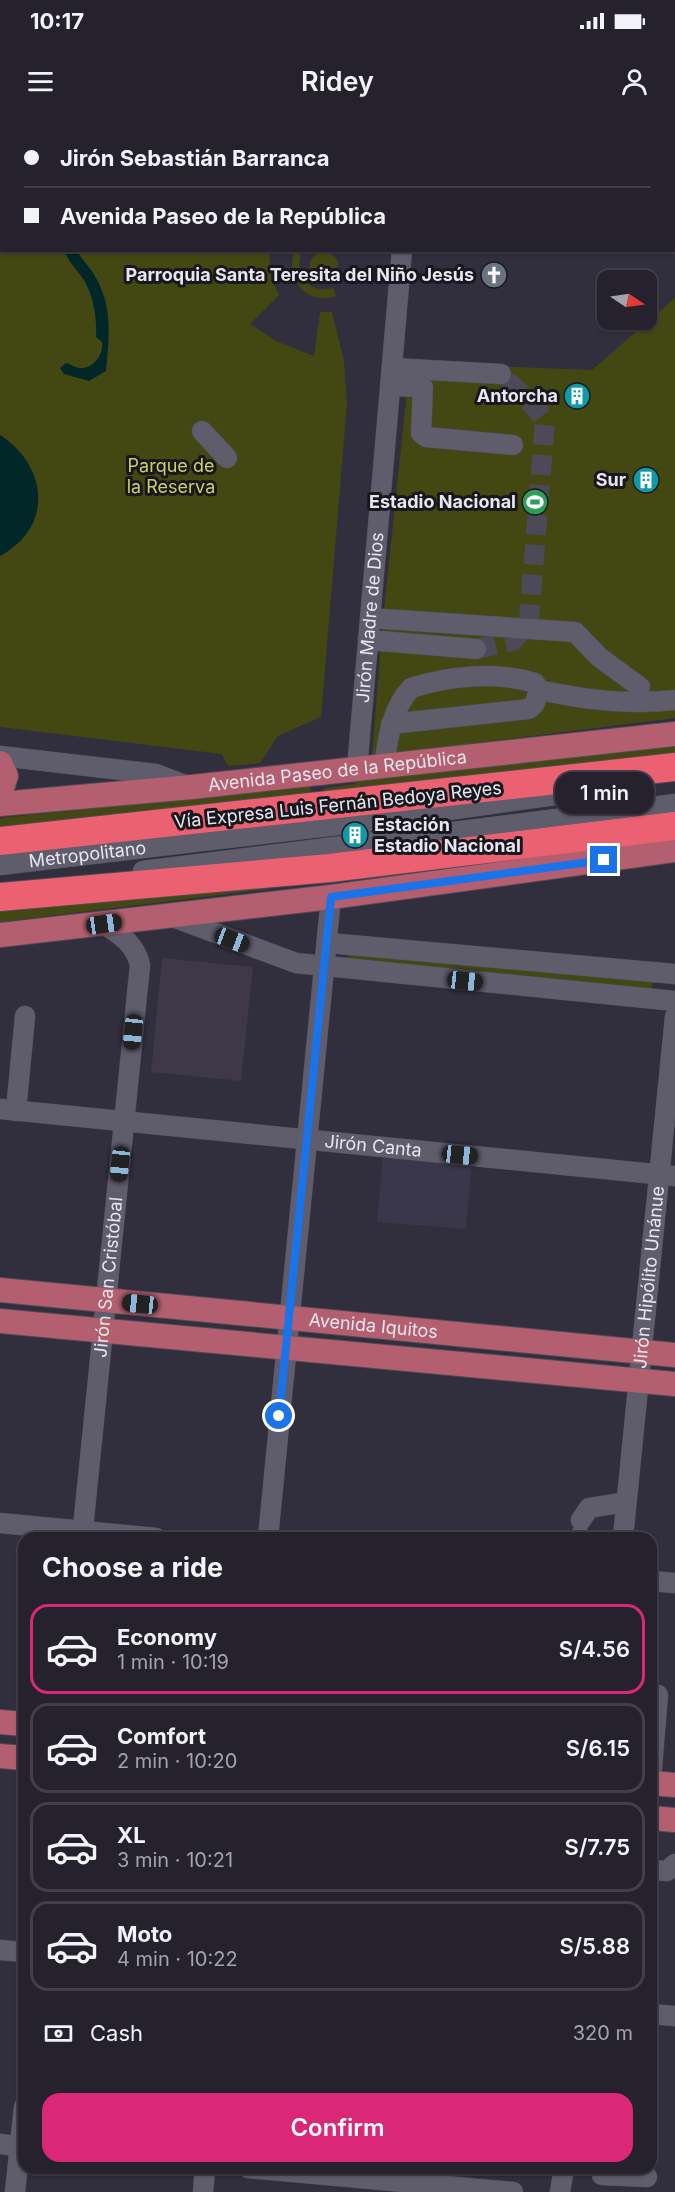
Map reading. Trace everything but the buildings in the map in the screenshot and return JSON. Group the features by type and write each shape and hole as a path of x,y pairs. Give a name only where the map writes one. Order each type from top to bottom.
{"highway":[{"name":"Vía Expresa Luis Fernán Bedoya Reyes","path":"0,841 675,767"},
{"path":"0,897 330,868 675,826"}],"main road":[{"name":"Avenida Paseo de la República","path":"0,804 192,788 675,734"},
{"path":"0,763 6,776 0,794"},
{"path":"0,935 331,897 675,850"},
{"name":"Avenida Iquitos","path":"0,1290 675,1354"},
{"name":"Avenida Iquitos","path":"0,1321 675,1384"},
{"path":"0,1722 18,1724"},
{"path":"0,1756 18,1758"},
{"path":"657,1784 675,1785"},
{"path":"657,1818 675,1820"}],"street":[{"name":"Jirón Madre de Dios","path":"357,769 402,252"},
{"path":"391,377 501,374"},
{"path":"391,377 423,387 422,433 426,437 513,445"},
{"path":"202,431 227,458"},
{"path":"370,618 575,632 599,657 640,687"},
{"path":"368,640 476,649"},
{"path":"384,766 391,723 403,697 411,688 428,682 503,676 535,683 539,690 535,703 529,708 391,723"},
{"path":"539,690 612,703 636,704 675,700"},
{"path":"0,756 156,774 192,788"},
{"name":"Metropolitano","path":"0,865 371,821 675,780"},
{"name":"Metropolitano","path":"0,884 156,869 675,804"},
{"path":"269,1532 331,897"},
{"path":"167,915 276,957 325,968 675,1001"},
{"name":"Jirón San Cristóbal","path":"82,1532 140,965 137,952 130,942 104,924"},
{"path":"328,943 675,974"},
{"path":"8,1110 25,1016"},
{"name":"Jirón Hipólito Unánue","path":"624,1532 640,1351 666,1175 675,1017"},
{"name":"Jirón Canta","path":"8,1110 666,1175"},
{"path":"581,1531 589,1508 626,1502"},
{"path":"0,1523 67,1532"},
{"path":"657,1582 675,1583"},
{"path":"657,1707 658,1695"},
{"path":"657,1870 667,1871 675,1864"},
{"path":"0,1950 18,1952"},
{"path":"657,2014 675,2016"},
{"path":"0,2144 18,2146"},
{"path":"15,2192 18,2172"},
{"path":"203,2192 205,2174"},
{"path":"314,2174 513,2192"},
{"path":"560,2192 563,2174"},
{"path":"602,2178 647,2179"}],"shaded area":[{"path":"66,252 78,252 92,271 101,289 107,312 109,336 106,371 89,381 64,374 60,368 66,363 78,368 89,366 97,360 102,347 102,342 96,337 91,295 83,278"},
{"path":"0,435 16,448 28,463 35,479 38,496 36,513 30,529 17,544 0,556"},
{"path":"162,958 253,967 241,1081 151,1072"},
{"path":"383,1155 472,1162 466,1229 377,1222"}],"green space":[{"name":"Parque de la Reserva","path":"0,252 269,252 271,278 279,295 250,324 276,341 314,356 320,312 332,312 344,361 347,403 321,717 278,736 260,763 228,766 222,754 0,727"},
{"path":"294,252 301,255 300,270 306,282 318,288 333,288 336,296 316,297 307,294 301,288 293,272"},
{"path":"324,252 334,256 338,266 334,276 324,280 314,276 310,266 314,256"},
{"name":"Estadio Nacional","path":"675,298 675,718 372,756 383,619 410,363 592,370 638,330 657,330 657,314"},
{"path":"675,740 675,755 325,796 324,788 355,784 359,776"},
{"path":"310,786 313,800 49,829 0,826 0,818"},
{"path":"271,886 269,889 0,922 0,907"},
{"path":"348,952 652,982 651,992 348,961"}],"tunnel":[{"path":"476,649 513,641 529,621 545,421 501,374"}],"place":[{"name":"Parroquia Santa Teresita del Niño Jesús","path":"494,275"},
{"name":"Antorcha","path":"577,396"},
{"name":"Sur","path":"646,480"},
{"name":"Estadio Nacional","path":"535,502"},
{"name":"Estación Estadio Nacional","path":"355,835"}],"route":[{"path":"279,1416 327,955 331,897 604,860"}]}
